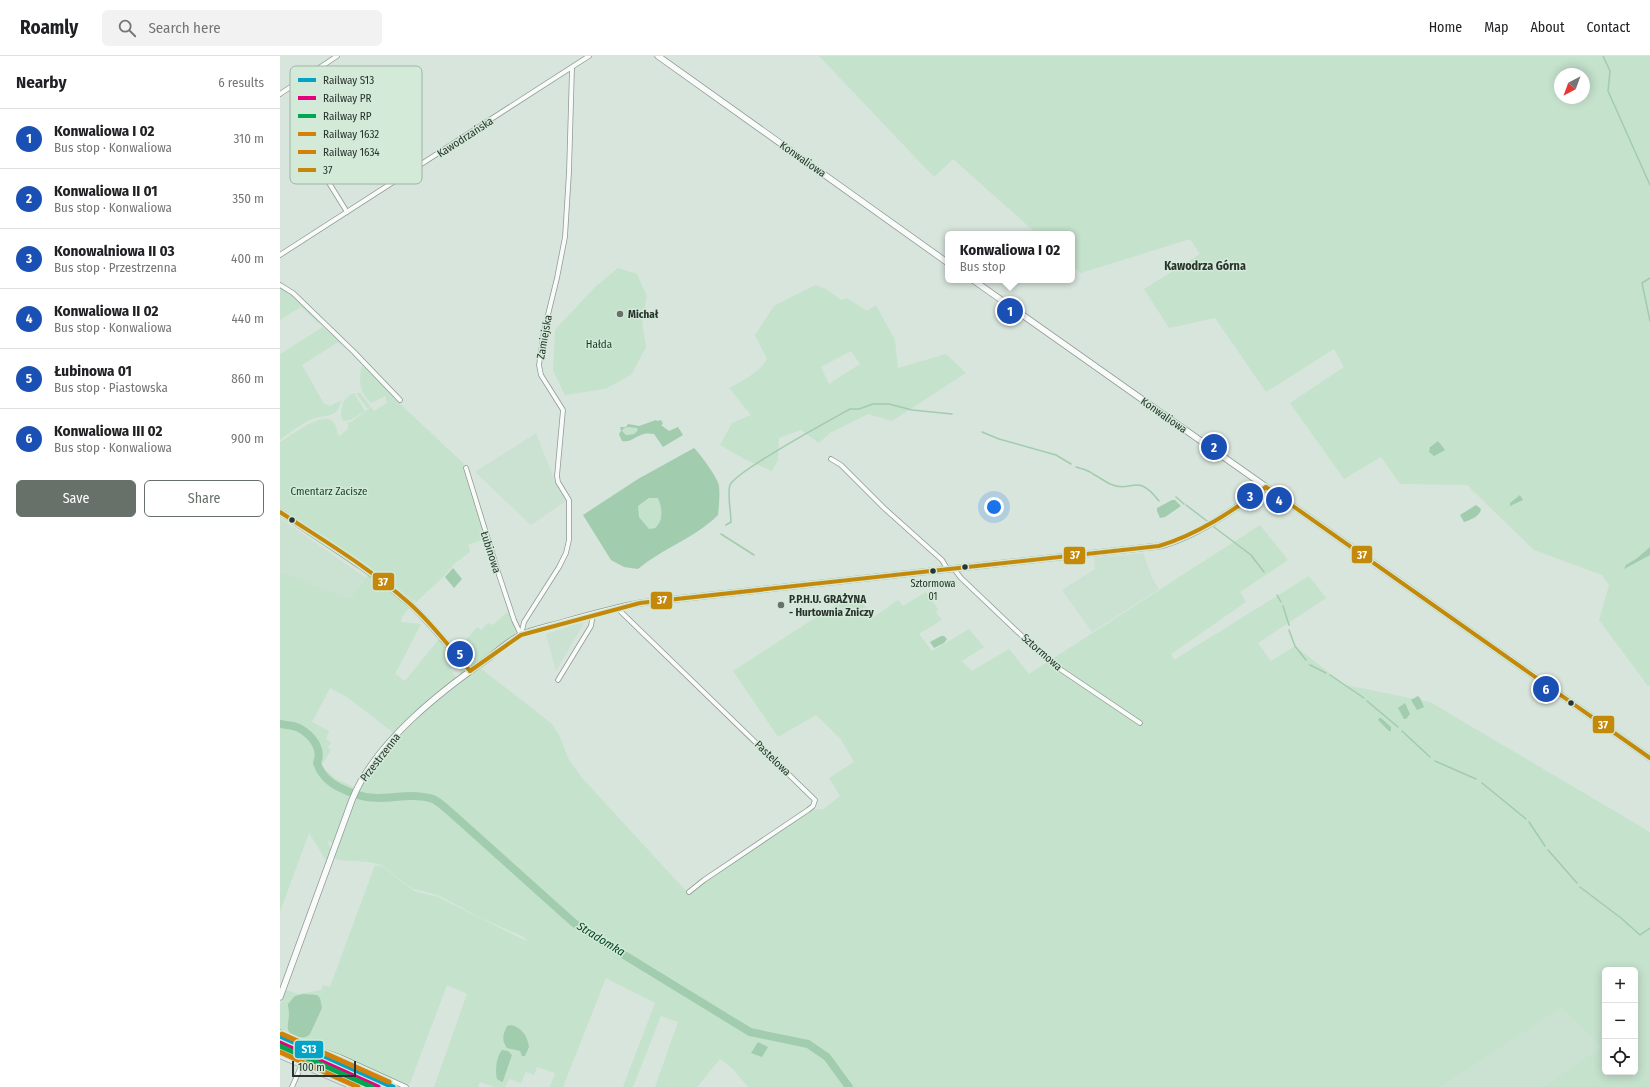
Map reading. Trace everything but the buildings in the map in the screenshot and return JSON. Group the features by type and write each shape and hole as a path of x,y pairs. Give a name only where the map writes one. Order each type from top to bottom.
{"main road":[{"path":"280,1050 345,1078 360,1087"},
{"path":"280,1055 355,1087"}],"street":[{"path":"322,66 337,56"},
{"name":"Kawodrzańska","path":"422,164 589,56"},
{"name":"Konwaliowa","path":"658,56 945,261"},
{"name":"Zamiejska","path":"521,635 524,622 559,567 566,553 569,540 569,500 558,482 557,476 563,410 541,375 539,365 542,340 565,237 569,172 572,68"},
{"path":"280,94 290,87"},
{"path":"330,184 347,212"},
{"name":"Kawodrzańska","path":"280,255 391,184"},
{"name":"Konwaliowa","path":"976,283 1650,758"},
{"path":"280,285 298,298 400,400"},
{"path":"831,459 840,465 884,508 937,554 946,564 948,570"},
{"name":"Łubinowa","path":"466,468 515,624 521,635"},
{"name":"Przestrzenna","path":"280,997 358,786 375,762 402,729 419,712 470,671 521,635 593,614 640,603 948,570 1171,544 1192,534 1266,488"},
{"path":"280,512 367,571 409,603 470,671"},
{"name":"Sztormowa","path":"954,569 961,578 1054,665 1140,723"},
{"name":"Pastelowa","path":"617,608 815,800 814,806 704,880 689,892"},
{"path":"558,680 591,626 593,614"},
{"path":"280,1032 296,1041 340,1056 406,1087"},
{"path":"292,1087 302,1064"}],"shaded area":[{"path":"656,420 661,420 663,424 661,425 669,431 678,427 683,435 663,447 654,434 645,434 628,441 622,441 619,434 621,431 620,427 626,427 628,424 639,426","holes":["628,427 637,428 638,430 634,434 626,435 622,431 624,428"]},
{"path":"536,433 555,481 566,501 531,525 475,472"},
{"path":"1438,441 1445,450 1434,456 1429,452 1429,448"},
{"path":"694,448 718,482 719,504 718,515 709,523 638,569 624,567 611,560 583,515 638,479","holes":["649,498 658,498 661,518 655,528 649,529 639,517 638,506"]},
{"path":"1520,495 1523,500 1510,506 1510,503"},
{"path":"1172,500 1175,500 1181,506 1165,517 1160,518 1157,508"},
{"path":"1476,505 1481,509 1479,514 1464,522 1460,515"},
{"path":"280,518 366,578 350,600 280,572"},
{"path":"1650,547 1650,555 1624,569 1626,565"},
{"path":"1143,553 1153,580 1159,589 1092,632 1062,590 1095,569 1094,558"},
{"path":"453,568 462,579 454,588 445,577"},
{"path":"582,622 583,625 556,671 546,634"},
{"path":"944,636 947,639 944,643 934,648 930,642"},
{"path":"1418,696 1424,707 1417,710 1411,700"},
{"path":"1405,703 1410,714 1406,719 1404,719 1398,708"},
{"path":"1379,718 1391,727 1391,731 1389,731 1378,720"},
{"path":"303,994 317,995 320,998 322,1008 310,1034 303,1038 293,1035 289,1031 288,1004 295,996"},
{"path":"1561,1008 1602,1046 1602,1048 1542,1087 1441,1087"},
{"path":"511,1025 521,1030 527,1039 529,1047 525,1056 522,1056 520,1051 507,1048 505,1045 503,1039 504,1035 507,1026"},
{"path":"758,1042 768,1047 762,1057 751,1053"},
{"path":"502,1050 508,1051 512,1055 502,1082 497,1079 496,1064"}],"green space":[{"path":"819,56 1650,56 1650,685 1648,686 1599,620 1609,585 1602,575 1534,550 1467,485 1400,484 1381,457 1344,479 1290,403 1344,367 1334,349 1266,392 1215,318 1169,328 1144,289 1200,254 1190,239 1081,273 1075,268 1075,231 1034,231 953,159 934,177"},
{"name":"Hałda","path":"618,268 637,274 647,296 642,322 646,347 631,375 605,389 565,395 553,370 555,330 595,287"},
{"path":"815,285 826,289 841,300 847,298 867,311 876,305 895,340 898,368 946,354 966,373 892,421 868,414 830,433 819,443 801,430 779,438 778,460 772,471 744,459 720,445 732,423 751,415 729,388 755,372 767,359 755,335 774,306","holes":["851,351 860,364 829,384 821,367"]},
{"path":"280,286 288,291 316,317 319,324 301,307 280,320"},
{"path":"323,327 336,337 344,348 338,342 302,365 324,404 330,406 342,400 338,410 335,413 309,421 280,440 280,354"},
{"name":"Cmentarz Zacisze","path":"362,366 365,367 397,401 463,463 486,538 468,545 470,552 455,563 443,577 416,602 358,560 280,507 280,442 312,422 326,419 331,420 334,423 339,436 348,429 347,423 351,422 371,407 374,411 387,403 385,396 371,403 364,395 360,381"},
{"path":"354,393 365,411 350,420 343,421 341,416 342,405 345,399"},
{"path":"356,393 360,393 370,406 369,408 367,408"},
{"path":"624,428 638,428 638,430 634,434 626,435 622,431"},
{"path":"649,498 658,498 661,517 655,528 649,529 639,517 638,506"},
{"path":"1260,525 1288,560 1240,592 1246,602 1171,654 1174,660 1309,576 1326,598 1258,643 1271,661 1295,646 1345,685 1430,702 1650,832 1650,1087 1542,1087 1602,1047 1561,1008 1441,1087 748,1087 733,1069 720,1059 697,1087 655,1087 678,1022 661,1016 633,1087 623,1087 655,1003 606,978 563,1087 550,1087 555,1073 537,1067 534,1075 526,1072 521,1083 509,1079 505,1087 494,1087 480,1082 478,1087 434,1087 467,994 447,985 408,1085 323,1047 297,1040 280,1031 280,1006 286,990 298,994 321,990 323,985 330,987 375,865 383,867 414,891 438,897 528,942 522,936 483,919 438,895 413,889 381,865 370,862 338,860 334,857 358,793 373,768 391,746 414,722 452,689 479,669 483,670 552,724 559,735 569,760 583,779 685,890 689,892 808,810 824,809 840,796 829,778 854,762 840,738 816,715 778,737 733,671 854,593 874,617 898,600 903,606 926,592 938,609 936,612 942,620 919,634 932,651 969,629 984,647 962,661 972,671 1009,649 1029,674"},
{"path":"280,572 350,599 368,575 410,607 402,617 401,622 421,624 395,674 405,681 439,639 463,666 464,672 461,676 459,676 460,668 456,665 450,670 456,677 456,680 395,734 347,697 330,688 312,722 329,731 326,739 331,742 328,748 331,750 321,766 336,779 354,787 335,842 332,843 327,840 331,849 327,862 309,833 280,912"},
{"path":"509,611 516,633 515,636 474,665 470,664 458,649 477,627 481,630 488,623 493,625"}],"waterway":[{"path":"1603,56 1610,71 1608,91 1650,185"},
{"path":"1650,278 1642,283 1650,321"},
{"path":"726,525 731,522 729,488 736,478 766,457 850,409 859,409 873,404 889,404 912,410 952,414"},
{"path":"982,432 999,439 1056,455 1071,464"},
{"path":"1076,467 1089,472 1110,484 1124,487 1134,485 1145,487 1159,501"},
{"path":"1176,497 1184,504"},
{"path":"1186,505 1207,521"},
{"path":"1214,527 1251,555 1264,572"},
{"path":"721,534 754,555"},
{"path":"1277,595 1281,602"},
{"path":"1283,606 1289,625"},
{"path":"1289,630 1295,646 1306,660"},
{"path":"1310,665 1326,673"},
{"path":"1330,675 1364,698"},
{"path":"1367,701 1398,727"},
{"name":"Stradomka","path":"280,724 297,727 308,734 315,743 319,753 317,763 323,775 337,786 355,794"},
{"path":"1402,731 1430,757"},
{"path":"1435,761 1476,779"},
{"path":"1482,783 1526,819"},
{"name":"Stradomka","path":"358,795 376,798 415,796 433,799 439,802 574,923 750,1032 808,1044 827,1057 849,1087"},
{"path":"1529,822 1545,846"},
{"path":"1548,850 1577,883"},
{"path":"1580,887 1621,918 1640,935 1650,928"}],"rail line":[{"name":"1632","path":"282,1034 389,1082"},
{"name":"S13","path":"280,1036 393,1087"},
{"name":"PR","path":"280,1043 378,1087"},
{"name":"RP","path":"280,1046 372,1087"},
{"name":"1634","path":"280,1052 358,1087"}],"transit line":[{"name":"37","path":"1266,487 1650,758"},
{"name":"37","path":"470,671 521,635 640,603 1159,546 1188,535 1215,521 1266,487"},
{"name":"37","path":"280,512 346,555 394,590 409,603 441,636 470,671"}],"place":[{"name":"Konwaliowa I 02","path":"1010,311"},
{"name":"Michał","path":"620,314"},
{"name":"Konwaliowa II 01","path":"1214,447"},
{"name":"Konowalniowa II 03","path":"1250,496"},
{"name":"Konwaliowa II 02","path":"1279,500"},
{"name":"Sztormowa 01","path":"933,571"},
{"name":"P.P.H.U. GRAŻYNA - Hurtownia Zniczy","path":"781,605"},
{"name":"Łubinowa 01","path":"460,654"},
{"name":"Konwaliowa III 02","path":"1546,689"}],"district":[{"name":"Kawodrza Górna","path":"1205,266"}]}
